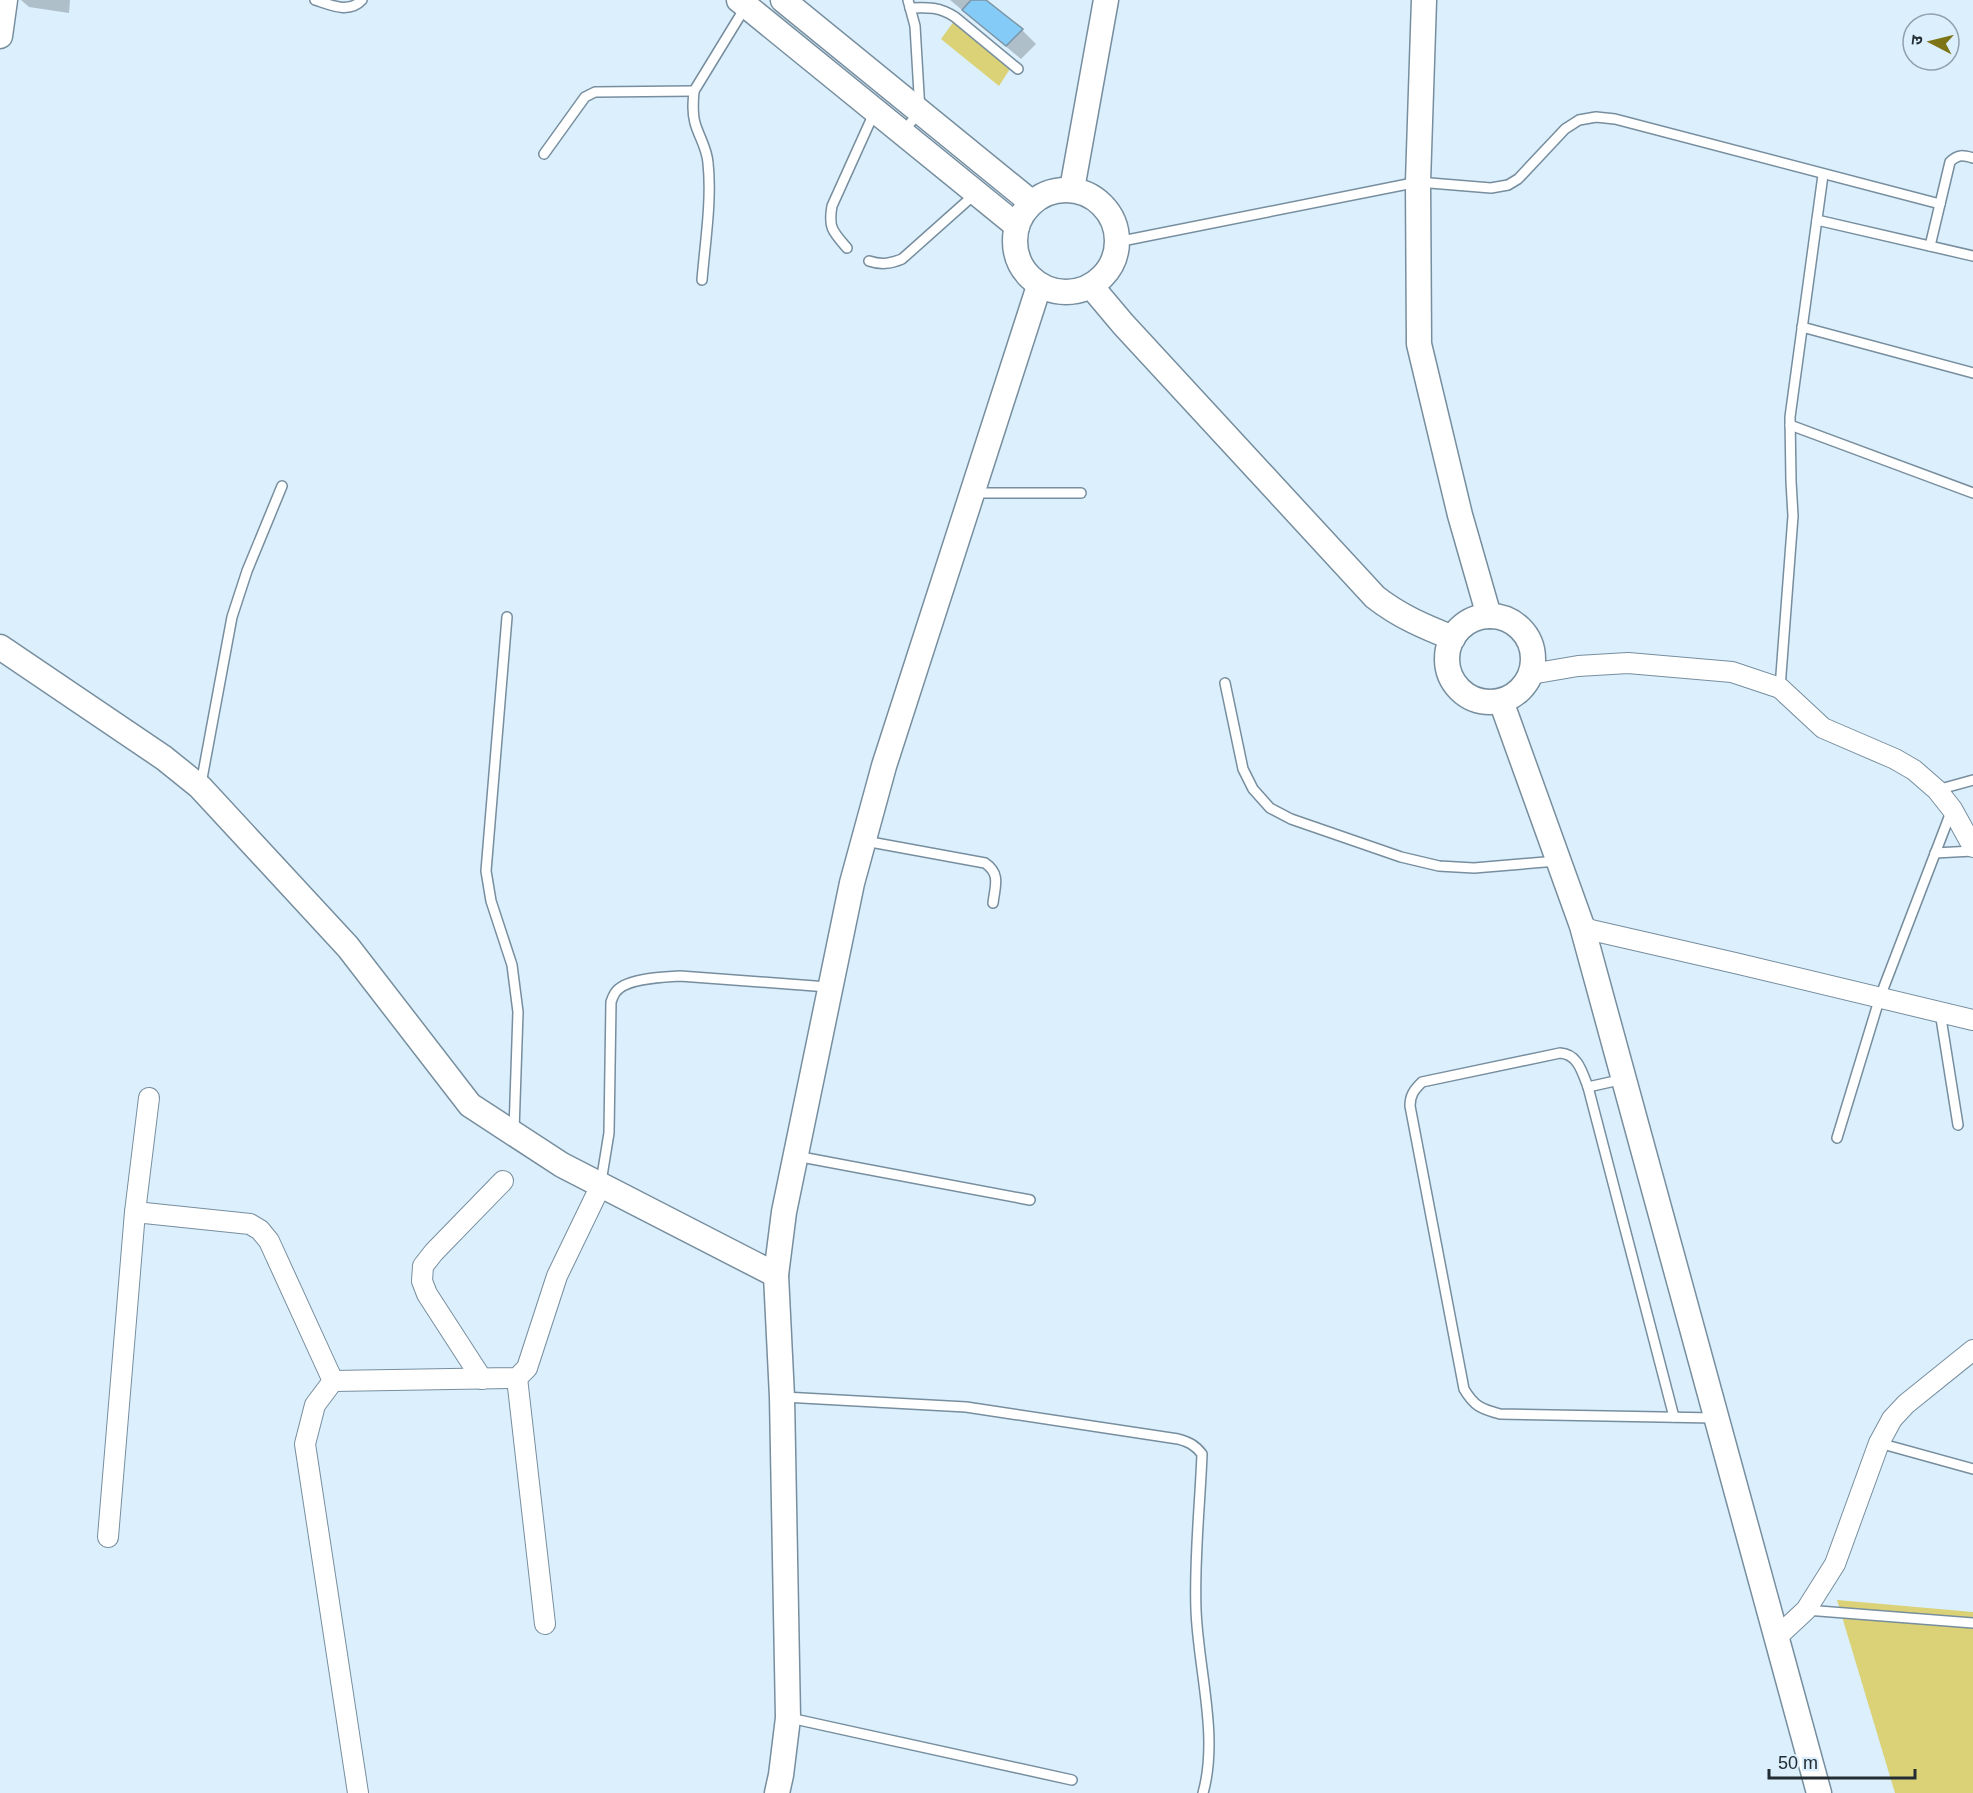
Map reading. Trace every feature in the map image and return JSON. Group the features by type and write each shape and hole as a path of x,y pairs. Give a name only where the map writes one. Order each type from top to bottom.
{"street":[{"path":"0,36 5,0"},
{"path":"783,0 1031,202"},
{"path":"1072,189 1106,0"},
{"path":"1424,0 1418,182 1419,344 1460,515 1489,616"},
{"path":"743,3 1017,226"},
{"path":"1072,189 1092,197 1106,208 1114,224 1117,242 1114,259 1105,274 1091,286 1075,292 1059,293 1039,286 1030,279 1020,266 1015,251 1014,235 1031,202 1058,190 1072,189"},
{"path":"777,1793 788,1718 782,1396 776,1275 784,1212 852,883 863,841 884,766 1039,286"},
{"path":"1091,286 1123,324 1375,597 1391,610 1413,622 1453,638"},
{"path":"1489,616 1504,618 1516,625 1525,635 1531,647 1533,661 1524,686 1514,696 1501,701 1474,700 1462,693 1453,681 1448,667 1448,652 1453,638 1462,627 1475,619 1489,616"},
{"path":"0,647 164,758 200,787 348,947 470,1105 562,1165 776,1275"},
{"path":"1530,674 1578,666 1628,663 1732,672 1780,688 1823,728 1895,759 1914,770 1937,790 1952,809 1973,849"},
{"path":"1501,701 1582,926 1819,1793"},
{"path":"1582,926 1973,1020"},
{"path":"108,1537 135,1212 149,1098"},
{"path":"482,1378 427,1294 422,1281 423,1266 503,1181"},
{"path":"333,1381 518,1378 527,1368 557,1276 601,1185"},
{"path":"135,1212 250,1224 260,1230 269,1241 333,1381"},
{"path":"1777,1637 1806,1610 1835,1564 1879,1443 1892,1419 1906,1404 1973,1350"},
{"path":"518,1378 545,1624"},
{"path":"333,1381 315,1405 306,1444 358,1793"}],"lane":[{"path":"315,0 339,8 350,8 362,0"},
{"path":"702,280 709,180 705,145 695,123 692,107 694,91 743,3"},
{"path":"903,132 920,111 915,26 909,4 935,7 955,16 1018,69"},
{"path":"544,154 585,97 595,92 694,91"},
{"path":"848,248 832,232 830,218 832,206 875,110"},
{"path":"1117,242 1418,182 1491,188 1508,185 1518,179 1565,129 1580,120 1596,117 1615,119 1940,204"},
{"path":"1930,246 1950,162 1956,156 1973,158"},
{"path":"1780,688 1793,526 1790,425 1823,175"},
{"path":"869,261 886,264 902,259 976,193"},
{"path":"1817,220 1973,256"},
{"path":"1802,327 1973,373"},
{"path":"1790,425 1973,493"},
{"path":"200,787 232,617 247,572 282,486"},
{"path":"971,493 1081,493"},
{"path":"507,617 486,871 490,901 512,965 518,1012 514,1133"},
{"path":"1225,683 1243,769 1253,789 1270,808 1291,819 1401,857 1439,866 1474,868 1559,861"},
{"path":"1937,790 1973,780"},
{"path":"1837,1138 1880,997 1952,809"},
{"path":"863,841 985,863 993,869 996,877 993,903"},
{"path":"1935,853 1973,849"},
{"path":"601,1185 609,1133 611,1002 615,992 624,984 680,976 831,987"},
{"path":"1940,1012 1958,1125"},
{"path":"1674,1417 1588,1087 1580,1066 1574,1058 1566,1053 1560,1053 1422,1082 1410,1098 1464,1389 1471,1401 1483,1409 1500,1414 1717,1418"},
{"path":"1588,1087 1624,1078"},
{"path":"796,1156 1030,1200"},
{"path":"782,1396 966,1407 1178,1439 1197,1447 1202,1454 1196,1611 1208,1727 1207,1781 1203,1793"},
{"path":"1879,1443 1973,1469"},
{"path":"1806,1610 1973,1623"},
{"path":"788,1718 1072,1780"}],"shaded area":[{"path":"957,17 1015,61 999,86 941,39"},
{"path":"1837,1600 1973,1612 1973,1793 1895,1793"}],"building":[{"path":"971,0 986,0 1023,29 1006,46 962,10"}]}
